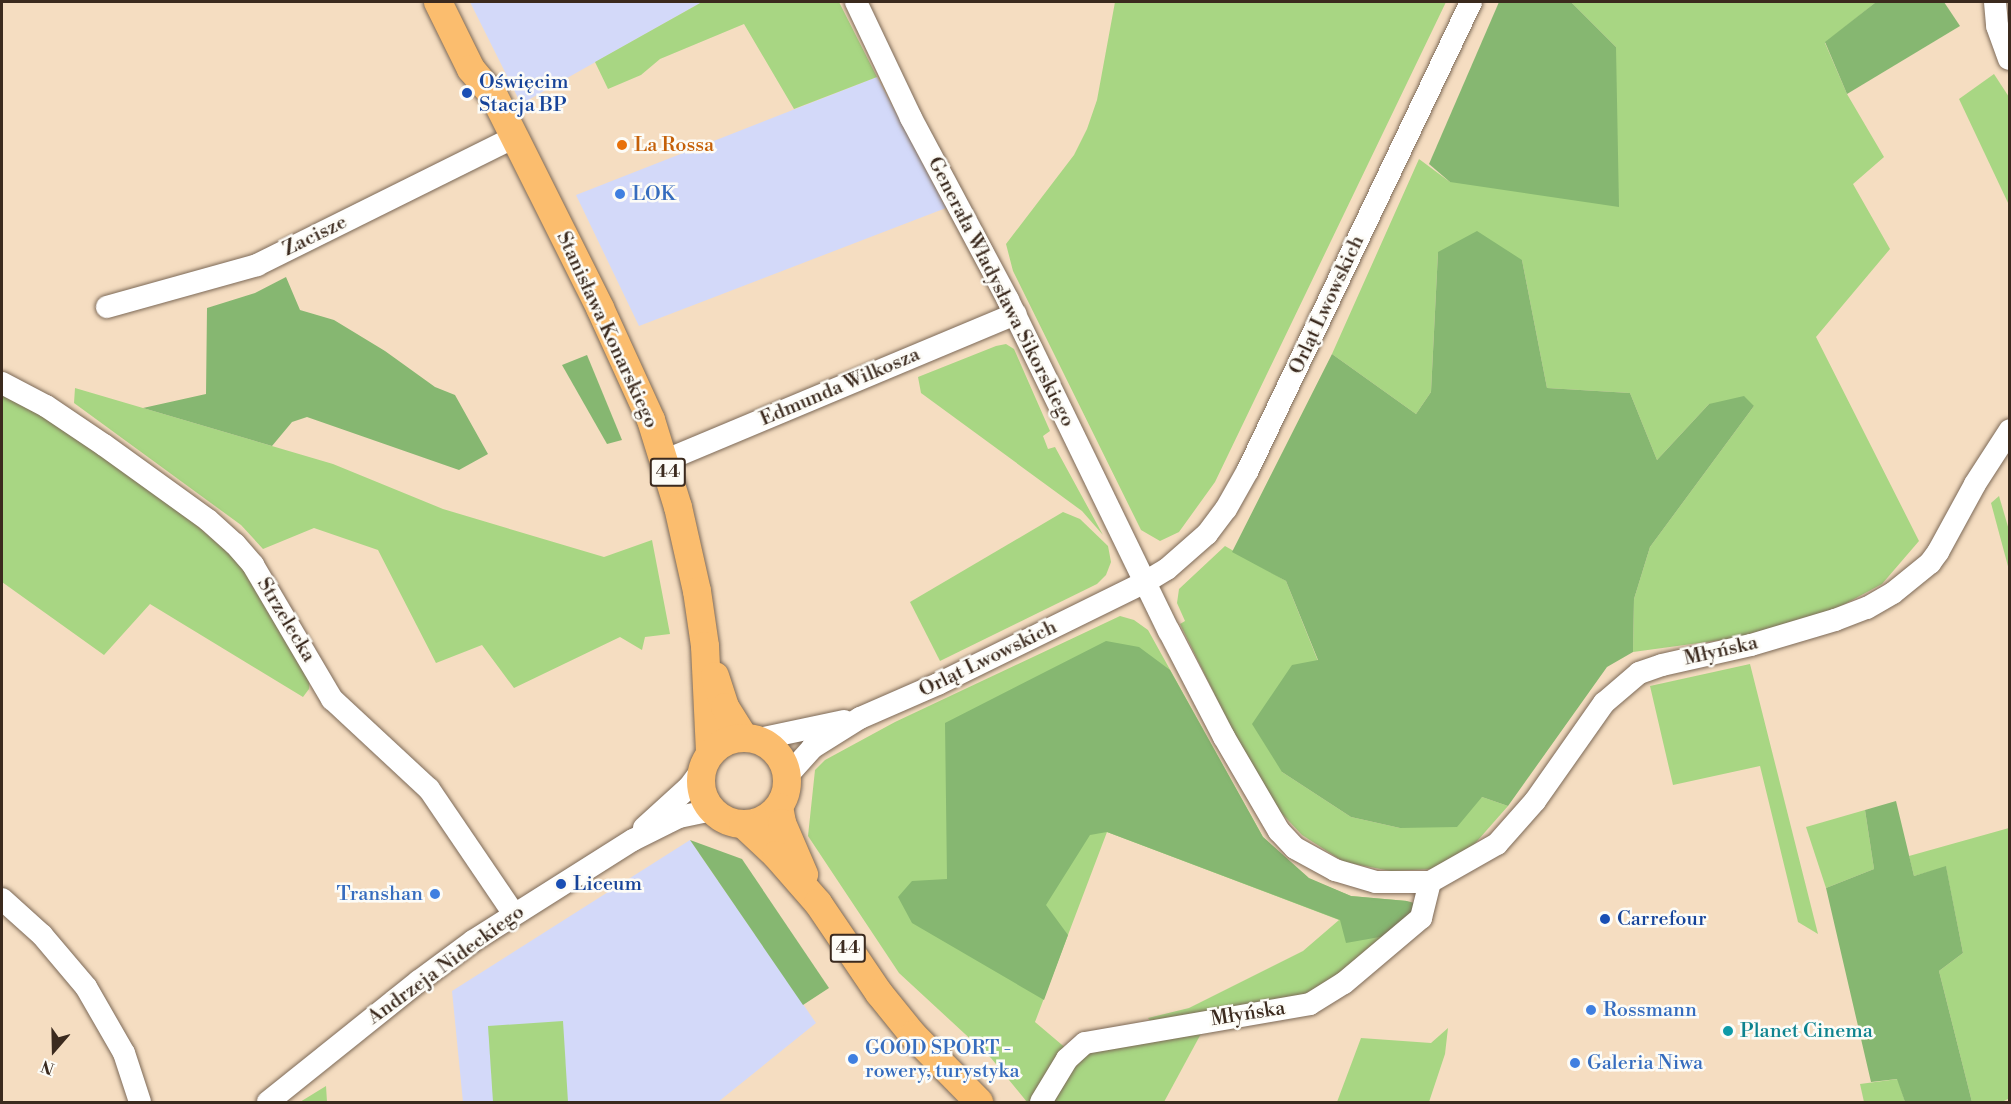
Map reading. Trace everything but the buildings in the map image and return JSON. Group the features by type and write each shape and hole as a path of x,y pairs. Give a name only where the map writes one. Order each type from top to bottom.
{"main road":[{"name":"Stanisława Konarskiego","path":"438,2 471,69 494,96 634,379 664,461 689,551 705,646 725,707 752,738 778,753 788,775"},
{"name":"Stanisława Konarskiego","path":"460,2 492,69 494,96"},
{"name":"Stanisława Konarskiego","path":"705,646 706,762 703,792 712,810"},
{"path":"706,762 720,744 752,738"},
{"path":"742,824 763,820 779,807 788,786 788,775"},
{"name":"44","path":"779,807 790,845 818,903"},
{"name":"44","path":"712,810 732,822 742,824 770,849 818,903 885,1001 913,1035 980,1102"}],"street":[{"name":"Generała Władysława Sikorskiego","path":"856,2 911,118 1015,314 1147,581"},
{"name":"Orląt Lwowskich","path":"788,775 812,748 860,718 938,684 1147,581 1167,569 1208,534 1226,509 1248,470 1471,2"},
{"path":"1995,2 1997,26 2009,59"},
{"name":"Zacisze","path":"107,307 257,265 513,138"},
{"name":"Edmunda Wilkosza","path":"664,461 1015,314"},
{"name":"Strzelecka","path":"2,383 46,406 104,445 208,520 235,544 253,565 332,699 429,789 514,914"},
{"name":"Młyńska","path":"1147,581 1169,631 1266,812 1295,848 1335,870 1376,882 1430,882 1497,844 1535,801 1604,703 1639,673 1662,665 1751,645 1835,620 1867,608 1893,593 1934,558 1975,484 2010,430"},
{"name":"Orląt Lwowskich","path":"752,738 860,718"},
{"name":"Andrzeja Nideckiego","path":"633,840 688,787 706,762"},
{"name":"Andrzeja Nideckiego","path":"268,1102 418,981 514,914 633,840 678,818 712,810"},
{"name":"Młyńska","path":"1041,1102 1067,1059 1085,1043 1310,1004 1344,983 1421,918 1430,882"},
{"path":"2,900 42,935 86,987 124,1053 140,1102"}],"shaded area":[{"path":"470,2 702,2 521,104"},
{"path":"877,77 946,208 639,326 576,195"},
{"path":"690,840 816,1023 718,1102 463,1102 452,991"}],"green space":[{"path":"702,2 839,2 877,77 794,109 744,24 660,59 641,75 608,89 595,62"},
{"path":"1115,2 1446,2 1215,482 1179,532 1160,541 1141,530 1013,271 1006,244 1074,155 1087,129 1097,100"},
{"path":"1499,2 1571,2 1616,47 1619,207 1450,182 1429,164"},
{"path":"1571,2 1876,2 1825,43 1847,94 1884,157 1853,184 1890,249 1816,337 1919,541 1882,584 1830,612 1736,638 1633,652 1634,599 1650,547 1754,406 1709,404 1657,460 1630,393 1547,388 1522,260 1438,252 1431,392 1416,414 1332,354 1419,159 1450,182 1616,47"},
{"path":"1876,2 1944,2 1960,26 1847,94 1825,42"},
{"path":"1994,74 2009,97 2009,205 1959,99"},
{"path":"1477,231 1522,260 1547,388 1630,393 1657,460 1709,404 1744,396 1754,406 1650,547 1634,599 1633,652 1607,667 1508,806 1482,797 1457,827 1400,828 1351,817 1282,772 1252,724 1292,665 1318,660 1286,581 1232,552 1332,354 1416,414 1431,392 1438,252"},
{"path":"286,277 300,310 334,320 385,351 435,387 455,395 488,454 459,470 307,417 292,422 272,446 143,408 206,394 207,308 255,293"},
{"path":"1006,344 1014,349 1050,431 1043,436 1048,449 1055,447 1103,535 1082,511 921,393 918,377"},
{"path":"587,355 622,440 607,444 562,365"},
{"path":"75,388 333,464 443,509 604,557 652,540 670,634 645,637 642,650 620,637 514,688 482,645 436,663 378,550 314,528 263,549 241,525 74,403"},
{"path":"2,392 53,418 195,524 240,563 310,673 309,689 303,697 150,604 104,655 2,582"},
{"path":"1999,496 2009,530 2009,570 1991,503"},
{"path":"1063,512 1080,519 1108,546 1111,562 1106,575 1097,584 940,661 910,602"},
{"path":"1225,546 1286,581 1318,661 1282,772 1351,817 1400,828 1482,797 1508,806 1471,848 1433,869 1391,871 1344,862 1302,835 1272,803 1245,756 1180,624 1185,621 1177,603 1179,589"},
{"path":"1120,616 1134,620 1148,630 1263,837 1309,879 1351,896 1407,901 1391,935 1316,990 1289,999 1151,1022 1148,1018 1189,1008 1303,951 1339,920 1107,832 1035,1022 1068,1050 1034,1102 1027,1102 991,1058 899,973 808,836 815,770 825,760 895,722"},
{"path":"1106,641 1139,647 1170,670 1263,837 1309,878 1351,896 1414,903 1411,916 1391,935 1346,943 1340,920 1107,832 1090,835 1046,905 1068,935 1044,1000 912,923 898,897 912,881 947,879 945,723"},
{"path":"1750,664 1818,934 1798,922 1760,766 1673,785 1650,686"},
{"path":"1896,801 1914,876 1946,866 1963,953 1939,971 1972,1102 1905,1102 1897,1079 1871,1082 1826,888 1874,869 1865,810"},
{"path":"1865,810 1874,869 1826,888 1806,827"},
{"path":"2009,828 2010,1098 2002,1102 1972,1102 1939,971 1963,953 1946,867 1914,876 1909,856"},
{"path":"690,840 742,859 829,988 803,1005"},
{"path":"563,1021 568,1102 493,1102 488,1026"},
{"path":"1448,1028 1445,1054 1429,1102 1337,1102 1361,1038 1431,1043"},
{"path":"1203,1030 1164,1102 1050,1102 1075,1064 1097,1046"},
{"path":"1898,1079 1905,1102 1864,1102 1860,1084"},
{"path":"326,1086 327,1102 300,1102"}],"place":[{"name":"Oświęcim Stacja BP","path":"467,93"},
{"name":"La Rossa","path":"622,145"},
{"name":"LOK","path":"620,194"},
{"name":"Liceum","path":"561,884"},
{"name":"Transhan","path":"435,894"},
{"name":"Carrefour","path":"1605,919"},
{"name":"Rossmann","path":"1591,1010"},
{"name":"Planet Cinema","path":"1728,1031"},
{"name":"GOOD SPORT - rowery, turystyka","path":"853,1059"},
{"name":"Galeria Niwa","path":"1575,1063"}]}
